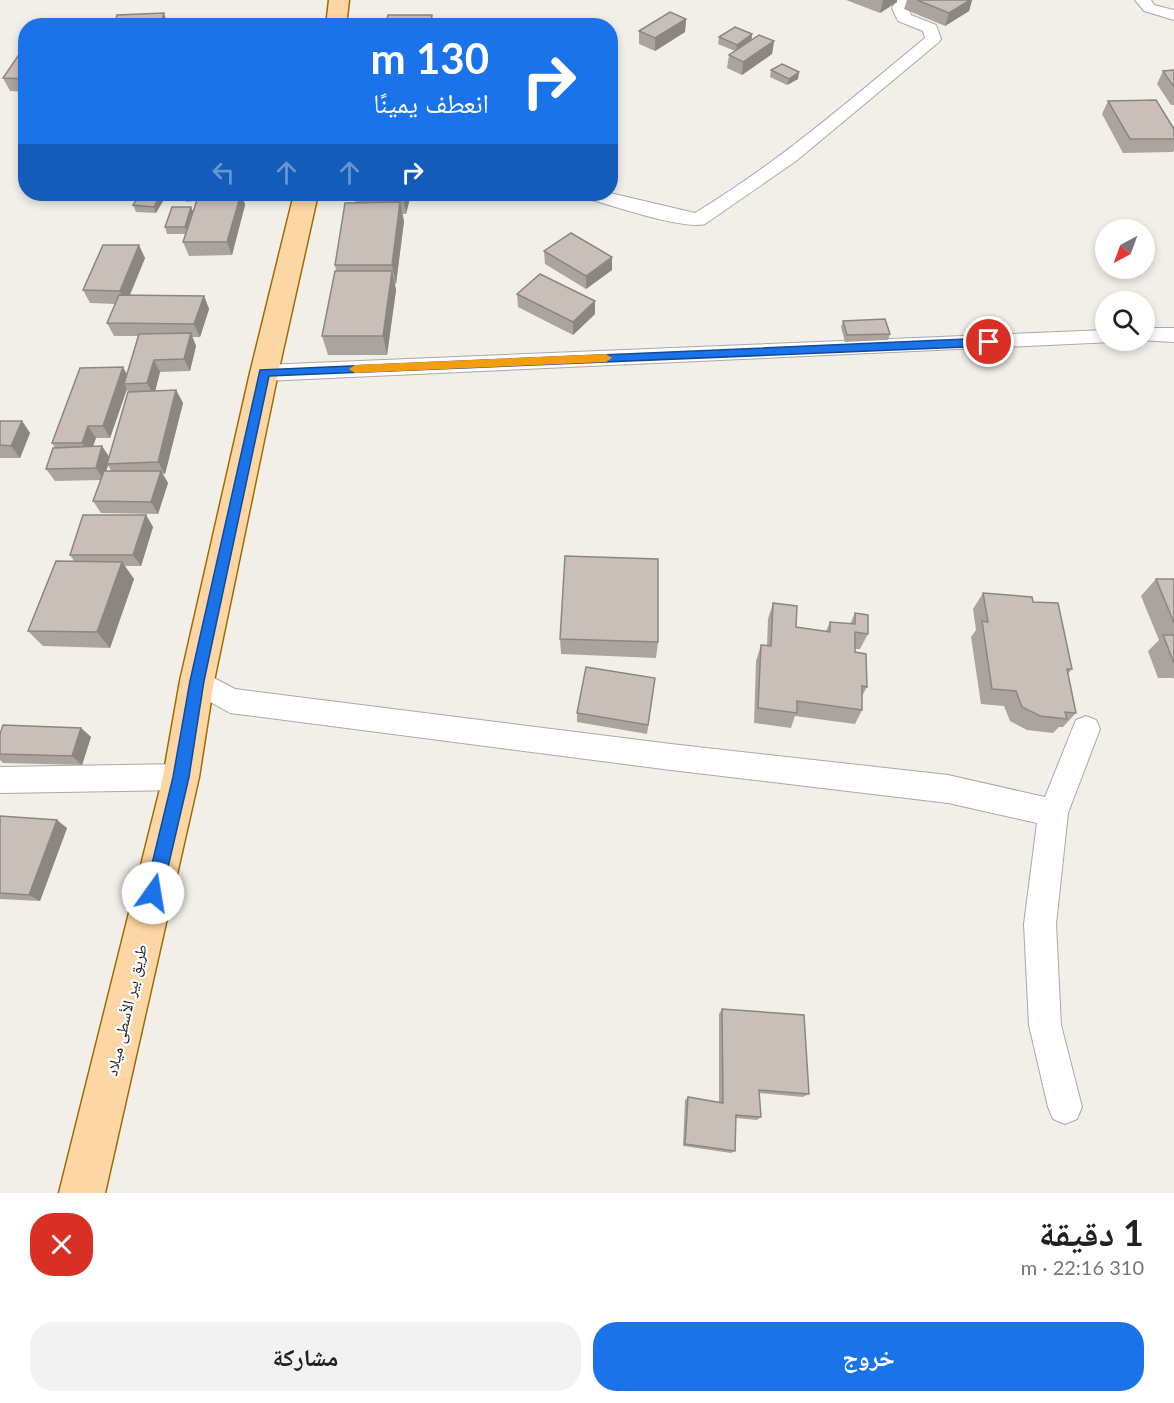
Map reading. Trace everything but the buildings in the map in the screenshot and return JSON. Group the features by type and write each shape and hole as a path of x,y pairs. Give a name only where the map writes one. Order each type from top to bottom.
{"main road":[{"path":"337,18 339,0"},
{"name":"طريق بير الأسطى ميلاد","path":"82,1193 181,777 197,681 264,372 304,201"}],"street":[{"path":"618,201 698,220 736,198 816,136 933,39 930,28 904,18 900,8 905,0"},
{"path":"1143,0 1149,8 1174,15"},
{"path":"1155,335 1174,335"},
{"path":"264,372 1095,337"},
{"path":"197,681 230,701 671,757 948,789 1053,813"},
{"path":"1065,1107 1045,1025 1040,924 1053,813 1086,729"},
{"path":"0,780 181,777"}],"slow traffic":[{"path":"355,369 606,358"}],"route":[{"path":"153,893 181,777 197,681 264,372 989,342"}]}
